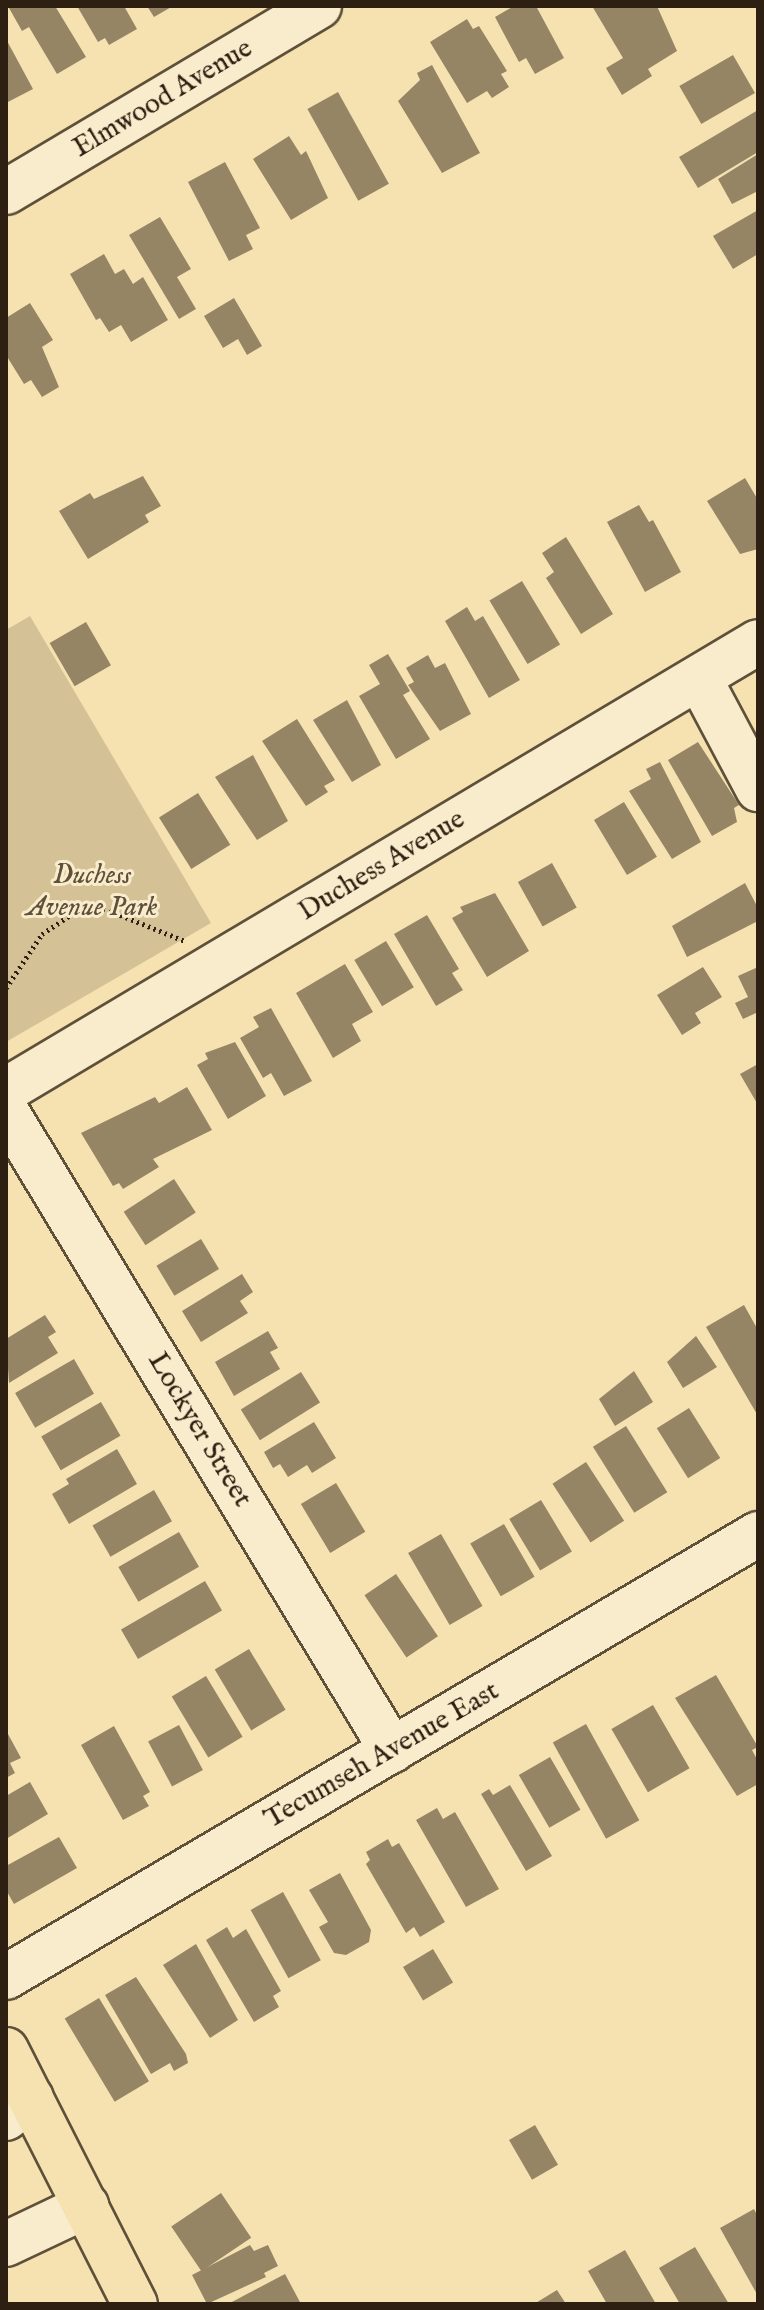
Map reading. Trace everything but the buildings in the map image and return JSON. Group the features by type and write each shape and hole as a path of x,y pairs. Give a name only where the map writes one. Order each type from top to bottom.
{"main road":[{"path":"6,2050 18,2108 86,2206 135,2304"}],"street":[{"name":"Elmwood Avenue","path":"6,192 319,6"},
{"name":"Duchess Avenue","path":"6,1090 758,642"},
{"path":"699,678 758,789"},
{"name":"Lockyer Street","path":"6,1111 392,1750"},
{"name":"Tecumseh Avenue East","path":"6,1977 758,1534"},
{"path":"6,2244 86,2206"}],"path":[{"path":"6,988 42,934 81,908 98,906 168,930 219,963"}],"green space":[{"name":"Duchess Avenue Park","path":"30,616 211,923 6,1042 6,630"}]}
